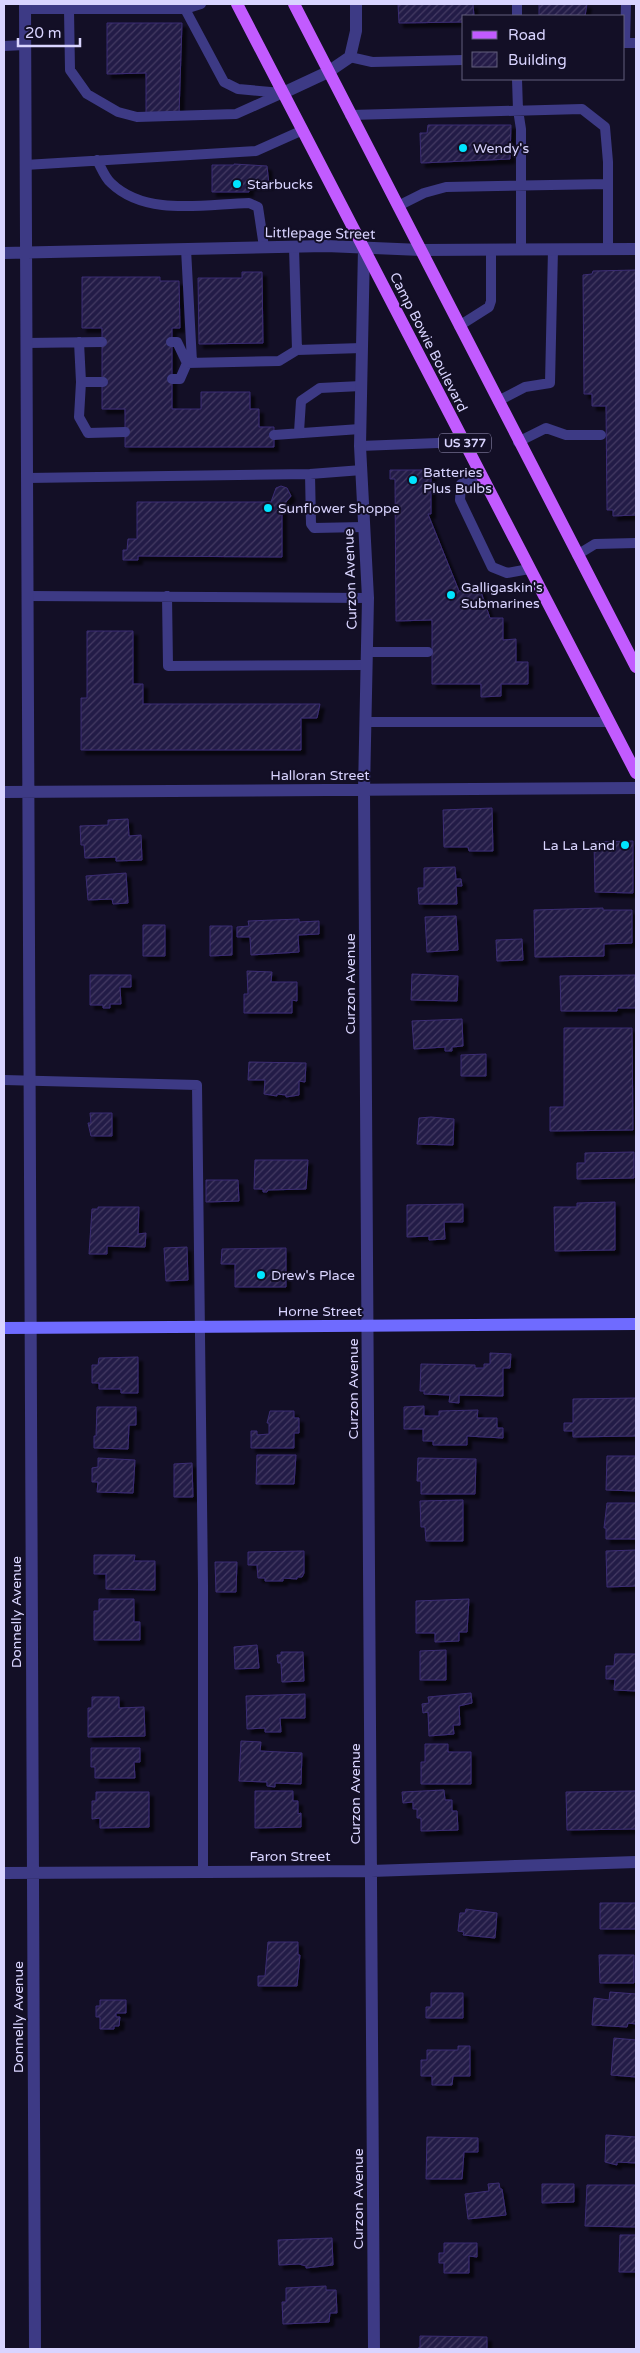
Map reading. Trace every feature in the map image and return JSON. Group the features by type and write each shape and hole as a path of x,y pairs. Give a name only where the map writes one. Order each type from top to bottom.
{"main road":[{"name":"Camp Bowie Boulevard","path":"237,4 636,773"},
{"name":"US 377","path":"294,4 636,668"}],"street":[{"path":"283,93 328,72 350,57 356,31 356,4"},
{"name":"Donnelly Avenue","path":"25,6 35,2349"},
{"name":"Littlepage Street","path":"4,252 264,247 421,250 636,249"},
{"name":"Curzon Avenue","path":"364,248 360,446 362,527 368,598 364,790 374,2349"},
{"name":"Halloran Street","path":"4,792 636,788"},
{"name":"Horne Street","path":"4,1328 636,1324"},
{"name":"Faron Street","path":"4,1873 371,1871 636,1862"}],"lane":[{"path":"25,6 69,10 185,9 201,4"},
{"path":"626,4 625,43 636,43"},
{"path":"185,9 224,82 238,89 283,93"},
{"path":"69,10 70,70 80,86 97,102 118,112 137,117 227,115 245,111 283,93"},
{"path":"4,46 25,45"},
{"path":"350,57 372,62 462,60"},
{"path":"517,80 521,129 521,250"},
{"path":"350,115 582,109 605,127 608,184 608,249"},
{"path":"25,164 256,151 303,130"},
{"path":"96,160 110,183 127,194 155,206 249,203 258,207 264,247"},
{"path":"398,206 424,193 446,187 521,184 608,184"},
{"path":"294,247 298,350"},
{"path":"172,379 180,379 190,362 186,249"},
{"path":"498,401 525,387 550,383 553,249"},
{"path":"459,326 490,307 492,301 491,250"},
{"path":"79,342 81,382 79,417 88,432 125,432"},
{"path":"26,343 102,342"},
{"path":"171,342 177,342 190,362"},
{"path":"190,362 279,361 298,350 362,348"},
{"path":"81,382 102,382"},
{"path":"299,432 301,401 320,388 361,386"},
{"path":"518,442 546,428 566,435 601,435"},
{"path":"274,435 360,429"},
{"path":"360,446 464,442"},
{"path":"26,478 310,474 362,470"},
{"path":"310,474 311,524 314,528 362,527"},
{"path":"481,474 462,484 460,500 492,567 507,573 529,569"},
{"path":"577,555 595,544 636,543"},
{"path":"27,596 368,598"},
{"path":"167,596 168,666 366,659 428,652"},
{"path":"365,722 610,722"},
{"path":"4,1080 197,1085 198,1327 203,1585 203,1872"}],"building":[{"path":"398,4 473,4 474,15 462,15 462,22 399,23"},
{"path":"539,4 587,4 585,15 539,15"},
{"path":"107,23 182,23 179,114 146,114 146,73 107,74"},
{"path":"428,125 511,125 510,159 421,163 420,133 427,133"},
{"path":"212,165 267,166 269,185 249,186 249,192 212,192"},
{"path":"636,270 636,515 613,516 613,510 607,510 606,406 592,406 592,394 584,394 583,275 592,274 593,271"},
{"path":"242,272 262,272 263,343 199,344 198,278 242,278"},
{"path":"82,277 160,277 160,281 179,281 180,328 172,328 172,409 201,409 201,392 250,392 250,409 259,409 259,427 274,427 274,447 125,447 125,409 102,409 102,328 82,328"},
{"path":"390,470 431,470 431,514 428,514 459,591 480,589 490,618 503,618 503,640 516,639 516,662 528,662 528,684 501,684 501,696 481,697 481,684 432,684 432,620 396,621 395,479 390,479"},
{"path":"281,486 287,488 291,496 282,507 282,557 138,556 138,560 123,560 123,550 127,550 128,539 137,539 137,502 271,502 276,488"},
{"path":"87,631 133,631 133,684 143,684 143,704 320,704 317,718 301,718 301,750 81,750 81,698 87,698"},
{"path":"492,808 493,851 469,851 468,847 444,847 443,810"},
{"path":"128,819 129,836 141,835 142,860 116,861 116,857 85,858 84,845 81,845 80,826 108,825 108,820"},
{"path":"633,841 633,893 595,892 594,842"},
{"path":"455,867 456,879 461,879 462,886 456,886 457,904 419,904 418,888 424,888 424,868"},
{"path":"126,873 128,903 113,904 112,899 88,900 86,876"},
{"path":"603,908 603,910 632,910 632,943 604,944 604,956 535,957 534,910"},
{"path":"456,916 458,950 427,952 425,917"},
{"path":"299,919 299,922 319,921 319,934 298,935 299,952 251,955 250,937 237,937 237,927 249,926 248,921"},
{"path":"143,925 165,925 165,956 143,956"},
{"path":"210,926 232,926 232,955 210,956"},
{"path":"522,939 523,960 497,961 496,940"},
{"path":"247,971 272,972 271,982 297,982 297,1001 292,1000 292,1013 244,1013 244,994 248,994"},
{"path":"412,974 458,976 457,1001 411,1000"},
{"path":"90,975 131,975 131,987 120,987 121,1004 110,1004 110,1008 103,1008 103,1005 90,1005"},
{"path":"635,975 636,1008 617,1008 617,1011 561,1011 560,976"},
{"path":"462,1019 463,1046 452,1047 452,1051 445,1051 445,1047 414,1049 412,1021"},
{"path":"564,1028 632,1028 633,1130 550,1131 550,1107 564,1107"},
{"path":"486,1054 486,1076 461,1076 461,1055"},
{"path":"249,1062 306,1063 305,1082 299,1081 299,1095 286,1097 286,1095 264,1094 265,1080 248,1080"},
{"path":"90,1113 112,1113 112,1136 91,1136 88,1123 91,1123"},
{"path":"419,1118 454,1119 453,1145 417,1144"},
{"path":"634,1152 634,1178 577,1179 577,1163 585,1163 585,1153"},
{"path":"255,1160 308,1160 306,1189 268,1190 263,1192 263,1189 254,1189"},
{"path":"206,1180 238,1180 239,1201 206,1202"},
{"path":"615,1202 615,1250 555,1251 554,1207 577,1207 577,1203"},
{"path":"463,1204 463,1222 444,1222 445,1239 429,1240 429,1236 407,1237 407,1205"},
{"path":"98,1207 139,1207 138,1234 146,1233 145,1247 107,1246 107,1254 89,1254 92,1209 98,1209"},
{"path":"187,1247 188,1280 166,1281 164,1248"},
{"name":"Drew's Place","path":"286,1248 286,1287 235,1287 235,1264 221,1264 222,1249"},
{"path":"490,1353 511,1354 510,1368 503,1368 503,1396 459,1395 459,1403 449,1402 450,1395 424,1394 424,1391 420,1391 421,1364 475,1365 475,1368 484,1368 484,1364 490,1364"},
{"path":"138,1357 138,1393 121,1393 121,1389 99,1389 99,1383 92,1383 92,1365 98,1365 99,1358"},
{"path":"636,1398 636,1436 573,1437 573,1431 564,1431 564,1423 573,1423 573,1399"},
{"path":"424,1406 424,1416 439,1416 439,1411 478,1410 477,1418 497,1418 497,1428 503,1428 503,1438 467,1436 467,1445 433,1445 433,1441 423,1441 423,1429 404,1429 404,1407"},
{"path":"97,1407 136,1407 136,1425 129,1425 128,1449 94,1448"},
{"path":"270,1411 294,1411 294,1418 299,1418 299,1433 294,1433 294,1448 251,1448 251,1431 257,1431 257,1435 269,1434 269,1423 267,1423"},
{"path":"257,1455 296,1455 294,1484 256,1484"},
{"path":"607,1456 636,1456 636,1491 606,1490"},
{"path":"98,1458 135,1460 133,1493 97,1492 98,1482 92,1482 92,1468 98,1467"},
{"path":"418,1458 476,1459 475,1494 421,1494 421,1481 417,1481"},
{"path":"192,1463 193,1497 174,1497 174,1464"},
{"path":"463,1500 463,1541 426,1541 425,1527 421,1527 420,1501"},
{"path":"607,1503 636,1503 636,1539 606,1539 606,1528 604,1528"},
{"path":"636,1550 636,1586 607,1587 606,1551"},
{"path":"304,1551 304,1573 302,1577 297,1577 297,1579 283,1578 283,1581 265,1581 265,1578 258,1578 257,1565 248,1565 248,1552"},
{"path":"94,1555 135,1555 134,1561 155,1561 155,1590 106,1589 106,1574 94,1574"},
{"path":"215,1562 237,1562 236,1592 216,1592"},
{"path":"99,1599 134,1599 134,1622 140,1622 140,1640 94,1640 94,1611 99,1611"},
{"path":"469,1599 467,1632 459,1632 459,1641 435,1642 435,1633 416,1633 416,1601"},
{"path":"257,1645 259,1668 235,1669 234,1647"},
{"path":"446,1650 446,1680 420,1680 420,1651"},
{"path":"281,1652 303,1652 304,1681 282,1682 281,1663 278,1663 277,1655 281,1655"},
{"path":"615,1654 636,1654 636,1691 614,1690 615,1679 606,1679 606,1666 614,1666"},
{"path":"471,1693 472,1703 459,1706 460,1725 453,1725 454,1734 429,1736 428,1712 423,1713 422,1704 429,1703 428,1697"},
{"path":"305,1694 305,1718 280,1718 281,1732 265,1732 265,1728 247,1729 246,1696"},
{"path":"92,1697 119,1697 119,1708 144,1707 145,1736 88,1737 88,1708 92,1708"},
{"path":"241,1741 261,1742 260,1751 302,1753 301,1784 275,1783 275,1787 267,1786 267,1782 239,1781"},
{"path":"425,1744 448,1744 448,1752 471,1752 471,1784 421,1784 421,1762 425,1762"},
{"path":"91,1748 140,1748 140,1762 134,1762 135,1778 95,1778 95,1767 91,1767"},
{"path":"444,1790 445,1800 452,1800 452,1811 457,1811 458,1830 421,1831 421,1818 417,1818 417,1809 413,1809 413,1802 403,1803 402,1792"},
{"path":"255,1791 293,1791 293,1801 298,1801 298,1814 301,1813 301,1827 255,1828"},
{"path":"636,1791 636,1829 567,1830 566,1792"},
{"path":"96,1792 149,1792 149,1827 100,1828 100,1818 92,1819 92,1801 96,1801"},
{"path":"600,1903 636,1903 636,1929 600,1929"},
{"path":"466,1909 497,1913 495,1938 463,1935 464,1932 458,1931 460,1913 465,1913"},
{"path":"268,1942 298,1942 298,1955 300,1955 297,1986 258,1986 258,1976 265,1976"},
{"path":"599,1955 634,1955 634,1983 600,1983"},
{"path":"610,1992 636,1994 636,2024 628,2023 627,2027 592,2025 594,1998 609,2000"},
{"path":"431,1993 463,1993 463,2018 426,2018 426,2007 431,2007"},
{"path":"100,2000 126,2000 126,2013 116,2013 116,2017 120,2017 119,2026 114,2026 114,2029 100,2029 100,2017 96,2017 96,2006 100,2006"},
{"path":"614,2038 636,2040 636,2077 611,2075"},
{"path":"458,2046 470,2046 470,2076 453,2076 452,2085 432,2085 432,2076 421,2076 421,2060 427,2060 427,2050 458,2050"},
{"path":"606,2135 636,2137 636,2163 617,2162 617,2165 605,2162"},
{"path":"427,2137 478,2138 478,2152 464,2152 462,2179 426,2179"},
{"path":"499,2183 500,2189 502,2189 506,2215 468,2219 465,2194 489,2191 488,2184"},
{"path":"542,2184 574,2184 574,2202 542,2203"},
{"path":"587,2185 636,2185 636,2227 585,2226"},
{"path":"620,2235 636,2235 636,2272 619,2272"},
{"path":"332,2238 333,2265 306,2268 306,2266 299,2264 279,2265 278,2240"},
{"path":"444,2243 477,2243 477,2257 469,2256 469,2273 444,2273 444,2263 439,2263 439,2253 444,2253"},
{"path":"326,2286 326,2290 336,2290 337,2313 330,2313 329,2322 283,2324 282,2302 286,2302 286,2288"},
{"path":"420,2336 487,2337 487,2349 417,2349 420,2347"}],"place":[{"name":"Wendy's","path":"463,148"},
{"name":"Starbucks","path":"237,184"},
{"name":"Batteries Plus Bulbs","path":"413,480"},
{"name":"Sunflower Shoppe","path":"268,508"},
{"name":"Galligaskin's Submarines","path":"451,595"},
{"name":"La La Land","path":"625,845"},
{"name":"Drew's Place","path":"261,1275"}]}
